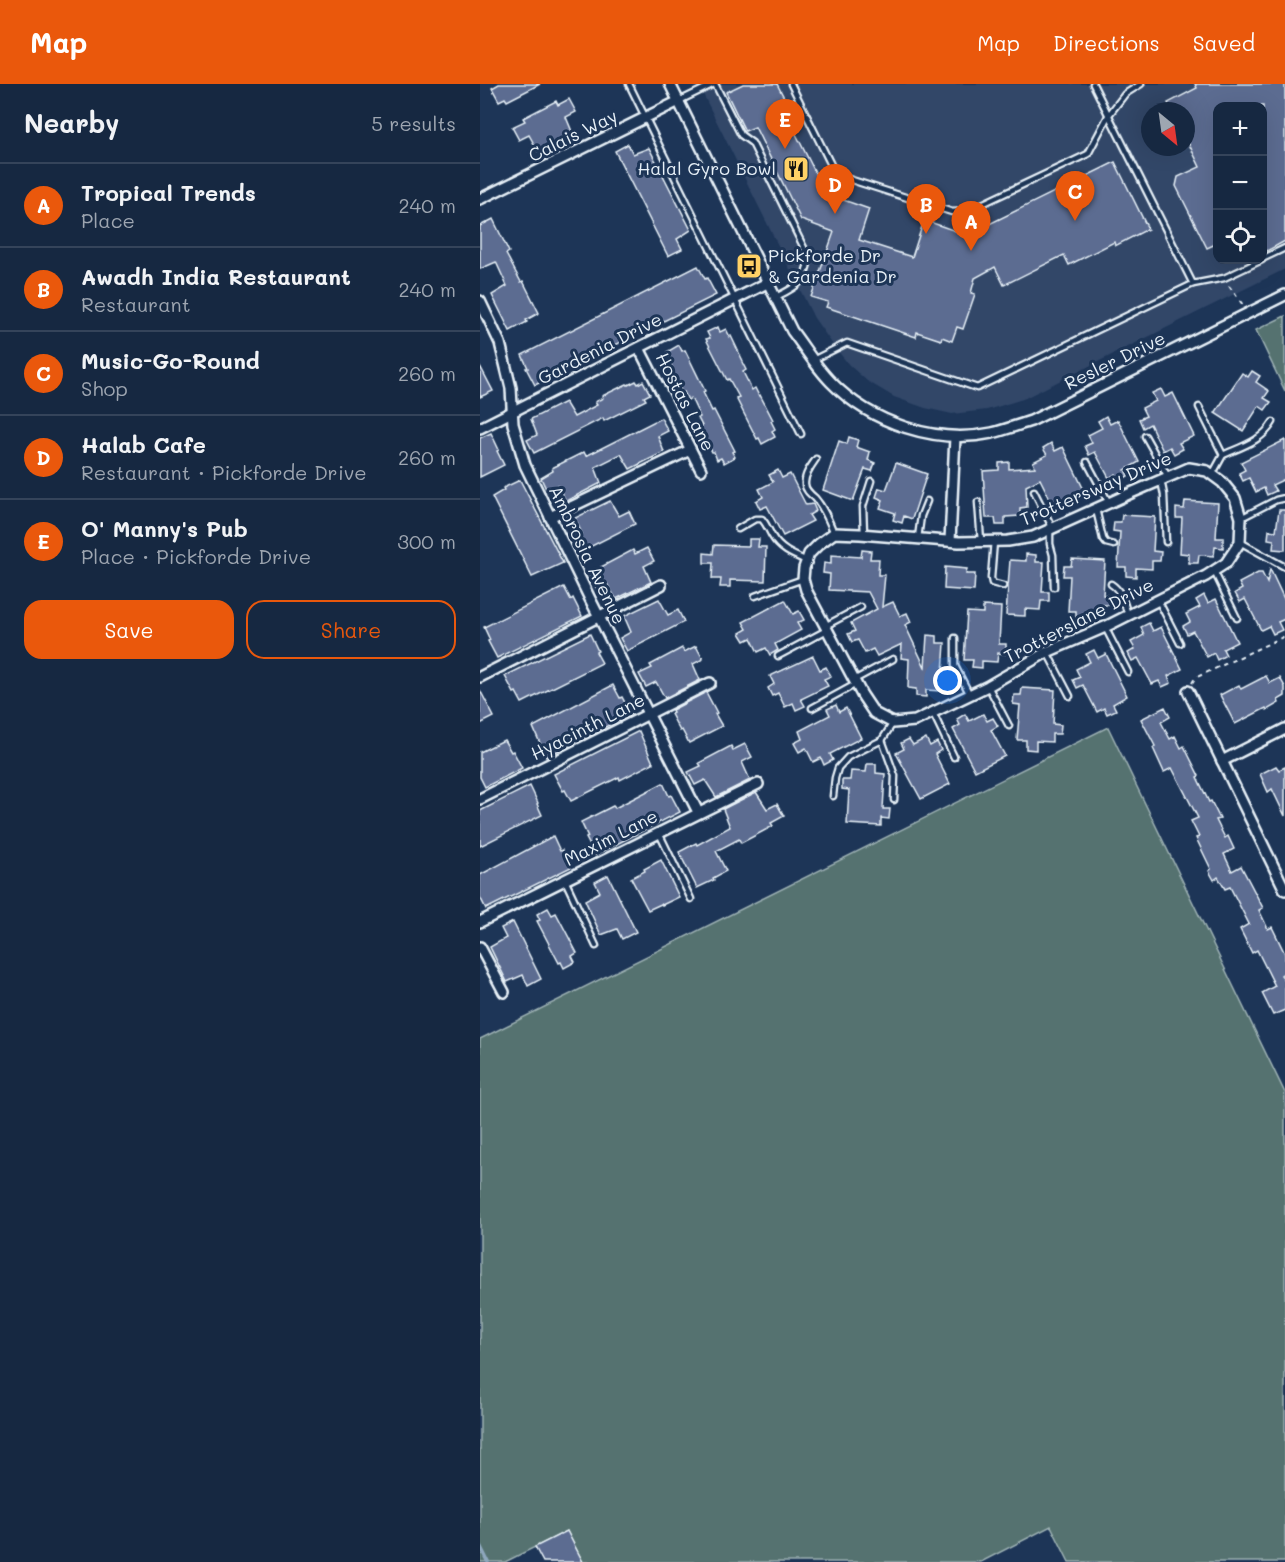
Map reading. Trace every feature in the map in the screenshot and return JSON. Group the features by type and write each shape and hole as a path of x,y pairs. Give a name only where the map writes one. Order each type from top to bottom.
{"street":[{"name":"Resler Drive","path":"670,84 792,331 831,382 853,401 884,419 919,432 955,437 992,433 1031,420 1285,295"},
{"name":"Calais Way","path":"480,199 679,102"},
{"name":"Gardenia Drive","path":"480,428 769,282"},
{"name":"Ambrosia Avenue","path":"480,301 500,343 511,388 513,424 525,465 698,812"},
{"name":"Hostas Lane","path":"639,348 701,470"},
{"path":"950,541 955,437"},
{"path":"550,517 690,450"},
{"name":"Trottersway Drive","path":"834,533 981,542 1033,537 1189,468 1207,471 1212,475"},
{"path":"1212,475 1222,482 1234,498 1241,518 1240,542"},
{"path":"834,533 809,555 803,579 806,590 874,713 893,723"},
{"name":"Trotterslane Drive","path":"893,723 915,721 933,713 988,686 1047,652 1105,627 1214,571 1226,563 1240,542"},
{"path":"480,677 661,585"},
{"name":"Hyacinth Lane","path":"480,799 710,683"},
{"path":"1188,691 1285,890"},
{"path":"1222,761 1285,729"},
{"name":"Maxim Lane","path":"480,922 758,784"},
{"path":"480,947 504,992"}],"lane":[{"path":"629,84 801,434"},
{"path":"679,102 715,84 741,135 752,143 809,258 806,274 795,288 776,297"},
{"path":"791,84 836,175 952,212 967,211 1089,154 1108,116 1125,94 1141,84"},
{"path":"1093,84 1192,284"},
{"path":"1267,257 1285,248"},
{"path":"813,360 847,343 977,388 1192,284 1224,278 1252,264"},
{"path":"1199,407 1224,455"},
{"path":"1212,475 1224,455 1260,438 1273,422"},
{"path":"1145,436 1164,479 1166,542"},
{"path":"816,459 804,482 806,489 823,510 834,533"},
{"path":"1087,462 1109,503"},
{"path":"864,534 863,507 871,481"},
{"path":"1034,491 1051,530 1054,587"},
{"path":"1241,518 1276,500 1285,498"},
{"path":"918,538 921,516 927,501"},
{"path":"978,502 981,542"},
{"path":"1096,509 1103,539 1106,543 1113,545"},
{"path":"738,529 754,519 762,519 782,548 805,565"},
{"path":"994,541 991,578 993,583 1003,586"},
{"path":"1240,542 1285,567"},
{"path":"1214,571 1237,618"},
{"path":"755,596 803,579"},
{"path":"1111,584 1120,593 1128,615"},
{"path":"1158,600 1180,643"},
{"path":"778,656 861,607"},
{"path":"1105,627 1128,672"},
{"path":"955,638 955,666 970,695"},
{"path":"1047,652 1070,696"},
{"path":"812,708 893,659"},
{"path":"988,686 1009,726"},
{"path":"933,713 954,757"},
{"path":"833,796 838,768 848,757 882,740 893,723"},
{"path":"882,740 895,776 894,800"},
{"path":"659,833 691,899"},
{"path":"565,880 596,946"}],"path":[{"path":"1224,278 1242,305"},
{"path":"1188,691 1195,678 1285,636"}],"shaded area":[{"path":"698,84 1285,84 1285,269 1023,399 987,410 952,414 925,408 894,397 867,381 849,365 814,318"}],"green space":[{"path":"1285,316 1285,391 1256,330"},
{"path":"1108,727 1285,1093 1285,1562 1069,1562 1051,1526 981,1562 583,1562 567,1531 505,1562 480,1562 480,1039"}],"building":[{"path":"499,84 540,84 507,101 505,98 499,101 492,88"},
{"path":"743,84 777,84 790,109 785,112 826,194 869,209 859,240 912,257 924,220 967,235 1115,162 1148,229 1115,246 1114,242 1069,265 1064,255 1004,285 995,267 975,278 971,293 975,294 963,329 957,327 952,341 917,332 916,337 826,307 828,302 811,297 834,232 801,220 755,127 745,131 726,92"},
{"path":"1195,84 1285,84 1285,241 1267,251 1267,102 1213,102 1213,245 1207,248 1176,186 1178,177 1200,167 1195,156 1195,102 1170,102 1197,88"},
{"path":"569,99 576,112 566,117 573,134 538,151 529,135 519,140 512,127 525,121 523,118 556,101 558,105"},
{"path":"628,144 633,154 649,148 691,230 677,239 682,249 668,256 615,151"},
{"path":"493,219 509,252 506,254 539,313 510,331 492,295 507,286 496,262 480,269 480,226"},
{"path":"698,266 716,295 535,385 522,355"},
{"path":"718,327 720,332 726,329 731,336 743,361 746,370 743,372 752,390 755,388 760,395 773,420 771,421 775,429 772,431 775,437 762,444 759,438 757,439 736,398 739,397 729,379 727,380 706,339 710,338 707,332"},
{"path":"679,345 682,351 685,350 712,411 714,410 735,451 732,452 735,457 724,463 721,458 717,460 712,452 700,427 702,426 698,418 700,417 691,398 688,400 684,392 682,393 670,368 672,367 667,352"},
{"path":"480,366 493,391 480,397"},
{"path":"1252,371 1260,376 1256,382 1269,391 1264,398 1271,402 1265,410 1259,406 1243,431 1215,413 1242,373 1248,377"},
{"path":"636,381 638,384 643,381 650,394 644,397 646,400 604,421 603,418 534,453 527,440 537,435 531,419 565,402 574,417 597,405 595,402 603,398 602,396"},
{"path":"1161,389 1165,397 1173,393 1194,436 1179,443 1183,449 1174,454 1170,447 1163,451 1150,424 1143,428 1139,419 1146,416 1142,408 1156,401 1152,393"},
{"path":"1106,416 1110,424 1118,420 1139,462 1125,470 1128,476 1119,481 1116,474 1109,478 1095,452 1089,455 1085,446 1092,443 1088,435 1102,428 1098,421"},
{"path":"661,418 668,431 658,436 664,452 630,469 621,454 595,467 601,483 566,501 557,485 547,491 541,478 553,471 552,468 584,452 586,456"},
{"path":"491,433 504,465 480,477 480,438"},
{"path":"849,437 858,440 856,447 870,452 868,460 875,463 872,471 865,469 853,501 823,490 839,441 847,444"},
{"path":"1285,440 1285,479 1272,485 1276,491 1267,495 1264,488 1256,492 1249,478 1243,481 1239,473 1245,470 1241,462"},
{"path":"1051,443 1055,451 1063,447 1084,490 1070,497 1073,503 1064,508 1061,501 1053,505 1040,479 1026,486 1027,507 1020,508 1020,516 1005,517 1005,525 996,525 995,518 986,518 983,471 999,470 999,463 1009,462 1009,469 1035,467 1033,462 1047,455 1043,448"},
{"path":"896,463 927,474 912,519 904,516 902,523 893,520 895,513 880,508 883,500 876,497 879,488 886,490"},
{"path":"778,470 782,478 790,474 806,505 813,504 816,511 809,515 813,521 783,536 767,506 760,509 756,501 763,497 759,489 773,482 769,475"},
{"path":"520,480 563,563 532,577 492,497 504,490 503,488"},
{"path":"610,501 619,516 629,511 635,524 578,553 571,539 582,534 575,518"},
{"path":"1185,501 1218,503 1216,538 1223,538 1223,548 1215,547 1214,556 1199,555 1198,563 1189,563 1189,554 1180,553 1182,518 1176,518 1176,508 1184,509"},
{"path":"1279,510 1285,510 1285,550 1273,549 1274,540 1268,539 1269,530 1276,531"},
{"path":"1122,515 1155,517 1153,551 1161,552 1160,561 1152,561 1152,569 1136,568 1136,577 1126,576 1126,567 1118,567 1120,532 1113,531 1114,522 1121,522"},
{"path":"749,539 759,539 758,547 766,547 765,581 730,580 730,587 720,587 721,579 712,579 713,563 704,563 704,553 713,554 714,545 749,546"},
{"path":"647,548 654,561 644,566 651,582 616,599 607,584 597,589 590,576 603,570 601,567 633,550 635,554"},
{"path":"862,550 871,551 870,559 879,559 878,575 885,575 882,607 893,602 900,616 907,613 911,622 905,625 925,667 927,635 937,636 937,643 945,643 943,673 950,673 950,682 942,682 941,691 926,690 926,697 916,696 916,689 908,688 909,659 901,658 902,644 877,656 873,649 865,653 858,640 852,642 848,634 855,631 851,623 877,609 868,592 829,590 830,574 823,573 824,563 831,564 831,555 861,557"},
{"path":"1026,554 1036,555 1036,562 1044,562 1042,592 1049,592 1049,601 1041,601 1040,610 1025,609 1025,616 1006,615 1010,560 1026,561"},
{"path":"1072,559 1105,561 1103,595 1111,596 1110,605 1102,605 1102,614 1086,613 1086,621 1076,620 1076,611 1068,611 1070,576 1063,576 1064,566 1071,566"},
{"path":"945,567 967,569 966,574 975,574 974,591 944,589"},
{"path":"1270,569 1285,601 1285,619 1278,622 1282,630 1273,634 1269,626 1261,630 1245,599 1240,602 1235,593 1242,589 1239,583 1258,573 1262,573 1267,583"},
{"path":"564,587 571,600 573,598 582,616 497,658 484,627"},
{"path":"1204,595 1208,603 1216,599 1237,642 1223,649 1226,655 1217,660 1214,653 1207,657 1193,631 1187,634 1183,626 1190,622 1186,614 1200,607 1196,600"},
{"path":"659,599 668,615 678,610 684,622 627,651 620,638 631,632 624,616"},
{"path":"785,600 793,614 799,611 804,620 797,623 801,630 775,644 778,650 770,655 766,648 758,652 751,638 745,641 740,633 747,629 743,622"},
{"path":"983,606 1001,607 999,644 1006,644 1006,654 998,653 997,662 982,661 982,668 972,667 973,660 964,660 967,612 983,613"},
{"path":"1149,623 1153,631 1161,627 1182,669 1168,676 1171,683 1162,687 1159,681 1152,684 1138,658 1132,661 1128,653 1135,649 1131,642 1144,635 1141,627"},
{"path":"590,634 602,663 522,703 505,676"},
{"path":"696,646 703,659 693,664 700,680 665,698 656,682 646,687 639,674 652,668 650,665 682,648 684,652"},
{"path":"1094,650 1098,658 1106,654 1127,696 1113,704 1116,710 1107,714 1104,708 1097,712 1083,685 1077,688 1073,680 1080,677 1076,669 1090,662 1086,654"},
{"path":"813,656 820,670 826,667 831,676 824,679 828,686 801,699 805,706 796,710 793,703 785,707 778,693 772,696 768,688 774,684 770,676"},
{"path":"1266,676 1270,683 1280,678 1285,687 1285,696 1278,700 1279,703 1267,710 1266,708 1235,724 1220,695 1239,685 1241,689"},
{"path":"613,685 631,714 546,757 533,727"},
{"path":"1022,688 1055,690 1053,724 1061,725 1060,734 1052,734 1052,742 1036,741 1036,750 1026,749 1026,740 1017,740 1020,705 1013,704 1014,695 1021,695"},
{"path":"480,690 494,717 480,724"},
{"path":"706,692 722,726 689,743 671,714 672,710"},
{"path":"836,705 839,712 846,708 861,738 830,754 833,760 824,765 821,758 813,762 806,748 799,752 794,743 802,739 799,731 830,715 827,709"},
{"path":"1165,707 1170,717 1161,722 1170,739 1175,736 1181,748 1184,746 1209,802 1211,801 1220,819 1216,820 1225,838 1228,836 1234,849 1224,854 1232,871 1241,866 1263,908 1259,910 1268,929 1272,927 1285,954 1285,972 1281,975 1285,981 1285,1010 1273,1015 1262,993 1275,986 1257,950 1252,953 1240,929 1249,924 1230,887 1225,889 1218,877 1214,880 1209,871 1211,869 1196,838 1199,837 1191,821 1198,818 1172,768 1164,772 1153,748 1155,746 1141,719"},
{"path":"965,714 969,721 983,714 987,721 993,718 998,726 991,730 1005,756 975,771 953,729 960,725 957,719"},
{"path":"639,731 653,763 571,801 554,774"},
{"path":"926,738 930,746 937,742 941,750 935,754 950,784 921,799 896,753 904,749 901,743 909,739 913,745"},
{"path":"504,740 522,768 485,787 480,777 480,752"},
{"path":"745,744 752,757 742,762 750,780 716,797 705,780 695,785 688,772 701,766 699,763 731,746 733,750"},
{"path":"867,764 876,764 876,773 885,774 883,809 890,809 889,819 881,818 881,826 847,824 849,790 842,789 842,780 850,780 851,771 866,772"},
{"path":"1276,766 1279,770 1285,767 1285,816 1272,789 1268,792 1260,774"},
{"path":"663,783 680,812 595,855 581,822 613,806 615,808"},
{"path":"530,786 542,815 480,846 480,811"},
{"path":"756,792 767,809 777,804 784,816 771,823 773,826 741,843 739,839 716,851 726,871 697,888 679,852 730,827 723,809"},
{"path":"553,836 571,867 486,909 480,897 480,875"},
{"path":"661,860 679,897 648,910 631,878"},
{"path":"608,875 636,932 622,939 617,929 601,935 585,900 600,892 595,882"},
{"path":"548,908 552,915 556,913 577,953 572,956 575,962 564,968 561,962 559,963 537,921 540,920 537,914"},
{"path":"513,922 541,979 528,986 523,975 507,982 490,947 506,938 501,928"},
{"path":"567,1531 583,1562 543,1562 535,1547"}],"waterway":[{"path":"480,1546 488,1562"}],"place":[{"name":"O' Manny's Pub","path":"785,149"},
{"name":"Halal Gyro Bowl","path":"796,169"},
{"name":"Halab Cafe","path":"835,214"},
{"name":"Music-Go-Round","path":"1075,221"},
{"name":"Awadh India Restaurant","path":"926,234"},
{"name":"Tropical Trends","path":"971,251"},
{"name":"Pickforde Dr & Gardenia Dr","path":"749,266"}]}
